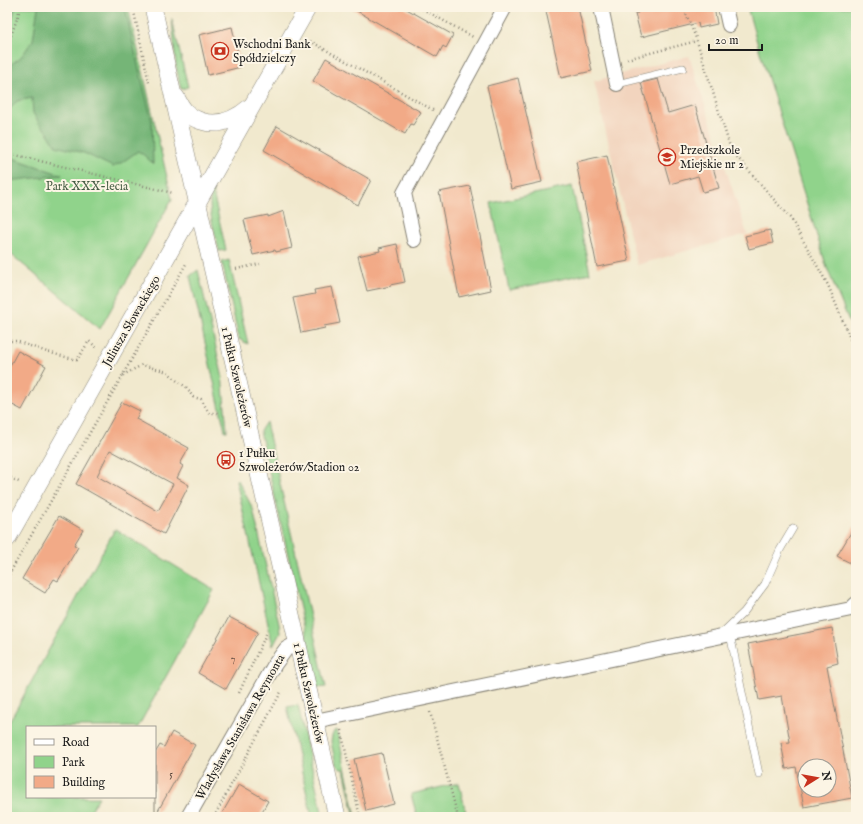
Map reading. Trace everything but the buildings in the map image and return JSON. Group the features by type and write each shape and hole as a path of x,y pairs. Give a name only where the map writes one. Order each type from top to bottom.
{"street":[{"name":"1 Pułku Szwoleżerów","path":"153,7 337,817"},
{"name":"Juliusza Słowackiego","path":"7,539 308,7"},
{"path":"414,240 404,192 505,7"},
{"path":"601,7 617,84"},
{"path":"724,7 729,25"},
{"name":"Juliusza Słowackiego","path":"171,85 181,107 186,113 194,119 206,123 226,121 242,114 255,103"},
{"path":"315,721 851,609 856,604"},
{"name":"Władysława Stanisława Reymonta","path":"188,817 275,664 286,649 297,643"}],"lane":[{"path":"617,84 683,68"},
{"path":"758,774 725,635 766,584 780,550 793,528"}],"path":[{"path":"7,47 20,7"},
{"path":"132,7 149,83"},
{"path":"419,7 477,39"},
{"path":"683,7 697,41 731,150 791,219 828,285 856,352"},
{"path":"626,59 697,41"},
{"path":"310,42 436,112"},
{"path":"7,153 173,193"},
{"path":"7,578 186,264"},
{"path":"236,269 260,264"},
{"path":"7,341 16,341 47,352 77,360 89,341 99,349"},
{"path":"123,375 142,365 168,372 186,387 194,397 201,400 209,413 218,413"},
{"path":"7,476 21,483"},
{"path":"214,817 281,692"},
{"path":"407,701 429,706 458,817"},
{"path":"337,716 360,817"}],"shaded area":[{"name":"Przedszkole Miejskie nr 2","path":"689,56 747,234 637,265 594,81"}],"green space":[{"name":"Park XXX-lecia","path":"7,7 128,7 172,199 100,329 7,251"},
{"path":"7,7 16,7 7,34"},
{"path":"38,7 125,7 152,121 153,164 138,151 113,167 84,153 56,146 33,113 32,98 17,101 7,112 7,67 21,57 33,40"},
{"path":"747,7 856,7 856,338 827,268"},
{"path":"172,19 188,87 181,89 176,66"},
{"path":"7,156 62,175 7,181"},
{"path":"572,186 590,273 509,290 491,203"},
{"path":"212,188 226,250 219,251 213,228 210,204"},
{"path":"229,260 248,344 239,339 222,262"},
{"path":"198,270 222,374 227,431 225,431 190,276"},
{"path":"266,422 326,687 318,688 260,431"},
{"path":"236,480 238,480 253,509 279,624 280,633 273,646"},
{"path":"115,529 214,590 139,726 26,726 26,798 98,798 87,817 7,817 7,726"},
{"path":"298,705 323,817 312,817 287,707"},
{"path":"337,730 356,817 344,770 336,765 331,742 334,731"},
{"path":"459,783 467,817 417,817 411,794"}],"place":[{"name":"Wschodni Bank Spółdzielczy","path":"220,51"},
{"name":"Przedszkole Miejskie nr 2","path":"667,157"},
{"name":"1 Pułku Szwoleżerów/Stadion 02","path":"226,460"}]}
